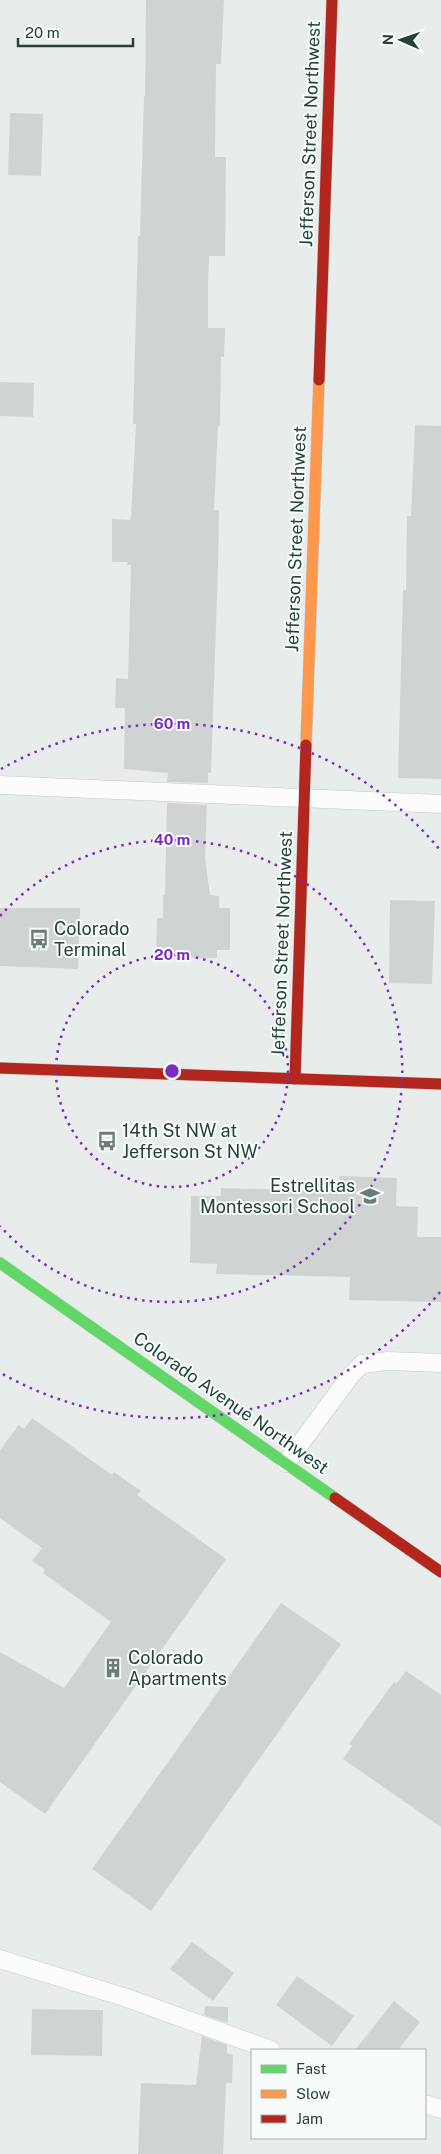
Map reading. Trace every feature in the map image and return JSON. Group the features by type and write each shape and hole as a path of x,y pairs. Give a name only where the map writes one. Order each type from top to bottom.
{"street":[{"name":"Jefferson Street Northwest","path":"295,1079 332,0"},
{"path":"0,1068 441,1084"},
{"name":"Colorado Avenue Northwest","path":"0,1263 441,1572"}],"lane":[{"path":"0,785 441,804"},
{"path":"286,1463 351,1375 362,1364 388,1361 441,1363"},
{"path":"0,1959 124,1997 268,2049"},
{"path":"426,2104 441,2109"}],"building":[{"path":"146,0 224,0 221,64 216,64 215,157 226,157 225,256 209,256 208,284 208,328 225,328 224,357 221,357 220,426 218,426 214,510 219,510 218,566 211,773 208,773 208,783 167,782 168,773 124,769 125,708 115,708 116,678 128,679 131,565 127,565 128,562 112,562 112,519 130,520 131,517 136,424 133,424 138,236 140,236 145,96"},
{"path":"10,113 43,114 41,176 8,175"},
{"path":"0,382 34,383 33,417 0,416"},
{"path":"415,425 441,426 441,779 398,778 403,590 406,590 407,516 411,516"},
{"path":"167,803 207,805 205,858 210,895 219,896 219,908 230,908 230,950 217,950 217,958 156,957 157,918 163,918 163,895 165,895"},
{"path":"390,900 435,901 432,984 389,983"},
{"name":"Colorado Terminal","path":"0,908 80,908 78,969 0,966"},
{"path":"339,1176 397,1178 396,1206 418,1207 417,1237 441,1237 441,1302 349,1300 350,1277 216,1274 217,1264 190,1263 191,1196 221,1196 221,1188 339,1191"},
{"path":"32,1418 112,1475 114,1472 141,1491 137,1495 226,1559 45,1814 0,1782 0,1652 64,1688 111,1622 43,1573 45,1570 32,1561 42,1548 0,1518 0,1450 19,1425 24,1429"},
{"path":"281,1603 341,1644 151,1911 92,1869"},
{"path":"406,1671 441,1695 441,1827 343,1759 352,1746 349,1744 394,1682 396,1684"},
{"path":"192,1942 234,1973 213,2001 170,1969"},
{"path":"297,1976 354,2016 332,2046 276,2005"},
{"path":"394,2001 420,2022 399,2049 356,2049"},
{"path":"205,2006 228,2007 228,2023 204,2015"},
{"path":"32,2009 103,2010 102,2056 31,2055"},
{"path":"202,2036 227,2045 227,2053 233,2055 232,2083 226,2083 223,2154 138,2154 141,2083 196,2085"}],"traffic: fast":[{"path":"0,1263 335,1498"}],"traffic: slow":[{"path":"306,745 319,380"}],"traffic: jam":[{"path":"319,380 332,0"},
{"path":"295,1079 306,745"},
{"path":"0,1068 441,1084"},
{"path":"335,1498 441,1572"}],"place":[{"name":"Colorado Terminal","path":"39,939"},
{"name":"14th St NW at Jefferson St NW","path":"107,1141"},
{"name":"Estrellitas Montessori School","path":"370,1196"},
{"name":"Colorado Apartments","path":"113,1668"}]}
